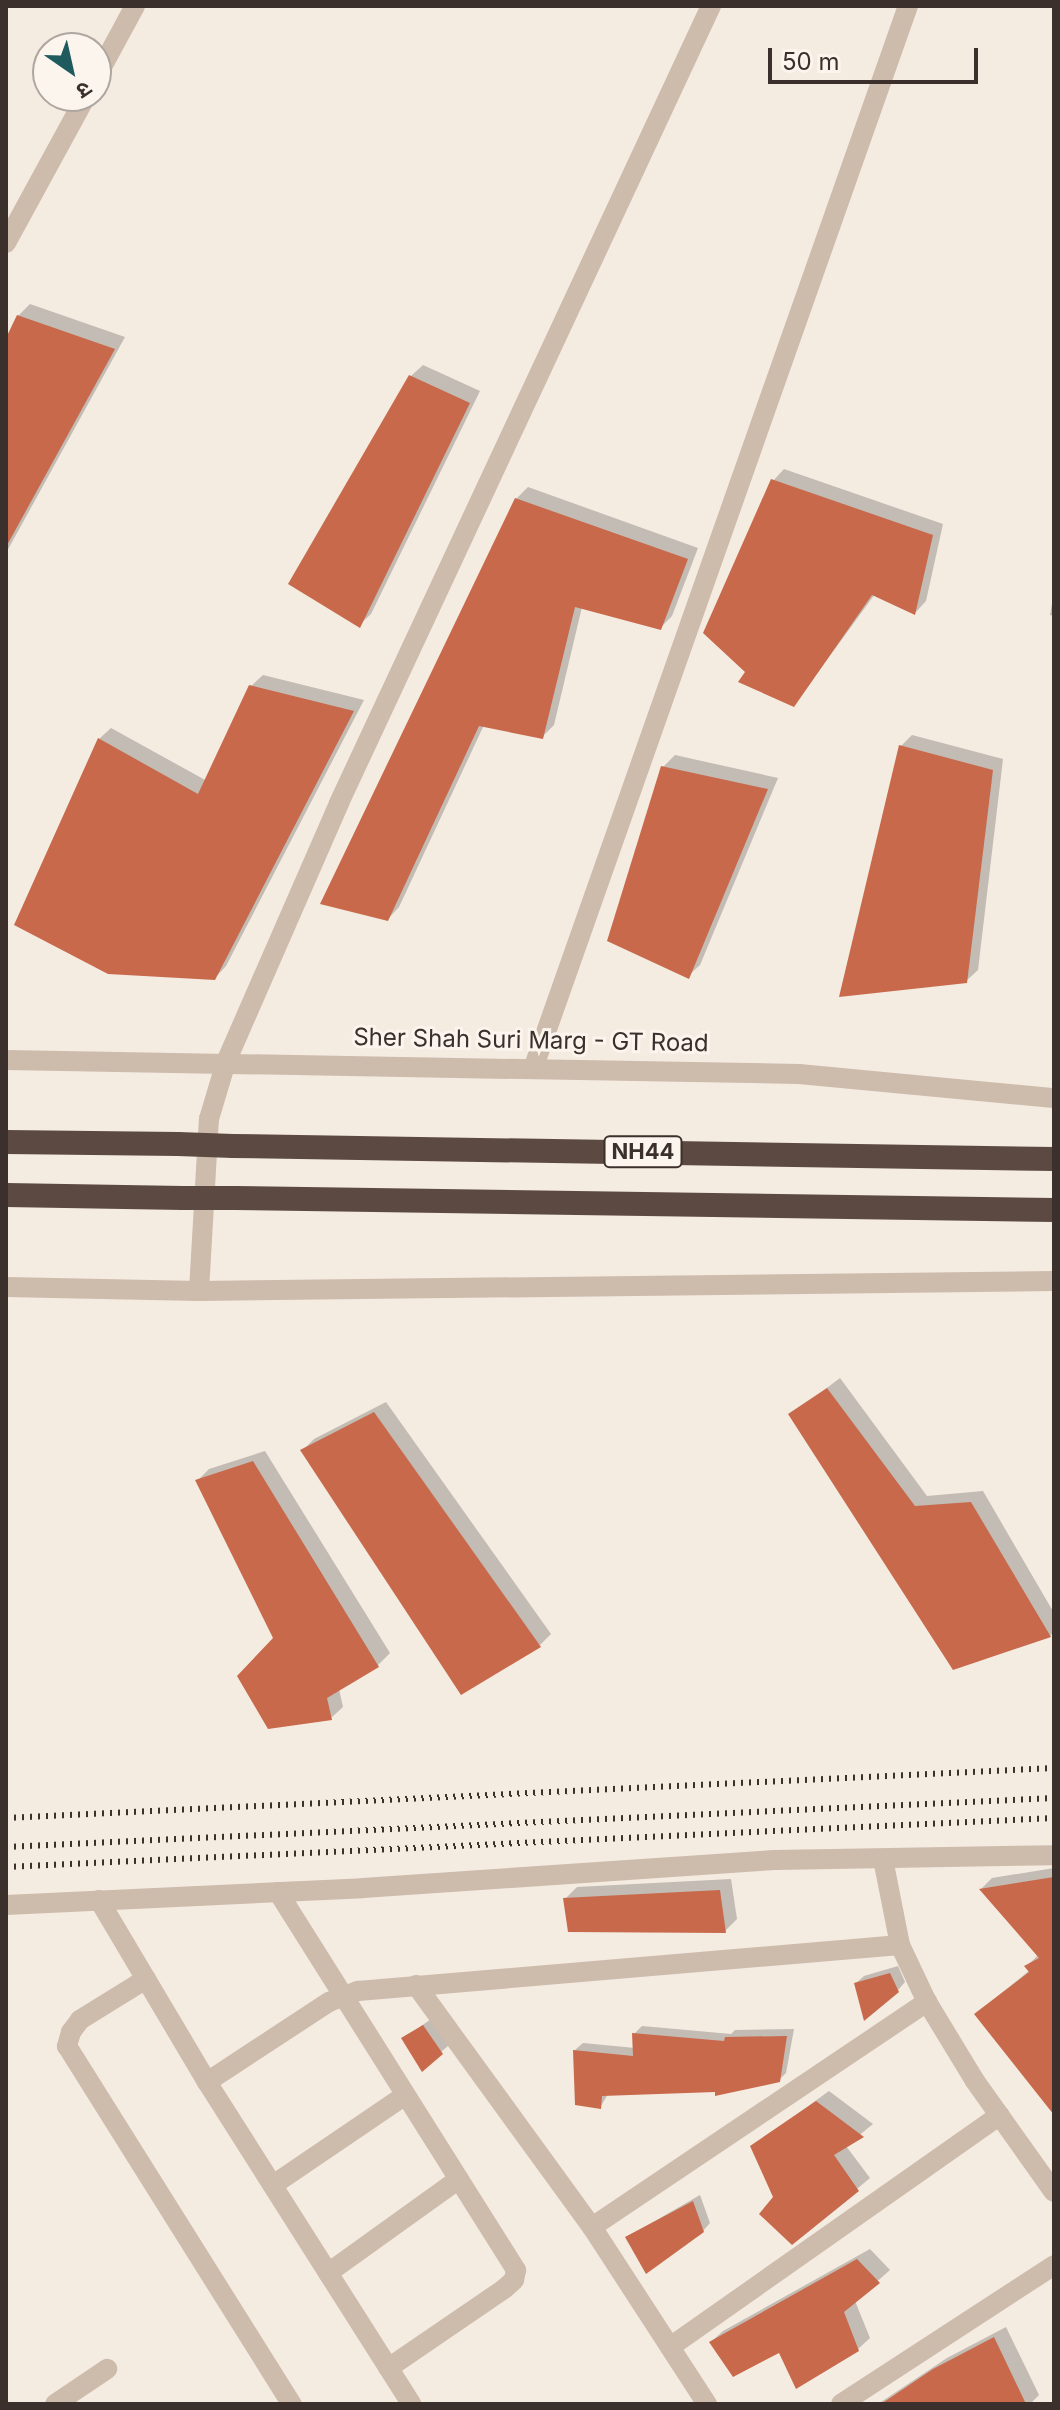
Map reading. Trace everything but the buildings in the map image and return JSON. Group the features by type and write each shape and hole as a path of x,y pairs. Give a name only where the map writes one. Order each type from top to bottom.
{"highway":[{"name":"NH44","path":"6,1142 1054,1159"},
{"name":"NH44","path":"6,1195 1054,1210"}],"street":[{"path":"112,48 135,6"},
{"path":"199,1291 209,1119 226,1062 339,803 711,6"},
{"path":"533,1069 908,6"},
{"path":"6,243 77,112"},
{"name":"Sher Shah Suri Marg - GT Road","path":"6,1060 799,1074 1054,1098"},
{"path":"6,1287 199,1291 1054,1281"},
{"path":"6,1905 278,1892 775,1860 1054,1855"},
{"path":"883,1859 900,1945 927,2002 1054,2192"},
{"path":"278,1892 404,2096 510,2255 516,2270 514,2280 388,2368"},
{"path":"99,1900 207,2082 411,2404"},
{"path":"207,2082 343,1995 416,1985 900,1945"},
{"path":"146,1979 80,2020 71,2032 67,2046 292,2404"},
{"path":"416,1985 592,2227 707,2404"},
{"path":"592,2227 927,2002"},
{"path":"273,2185 404,2096"},
{"path":"670,2347 1000,2115"},
{"path":"328,2273 459,2179"},
{"path":"841,2404 1054,2265"},
{"path":"55,2404 107,2369"}],"railway":[{"path":"6,1818 1054,1768"},
{"path":"6,1847 1054,1798"},
{"path":"6,1867 1054,1818"}]}
